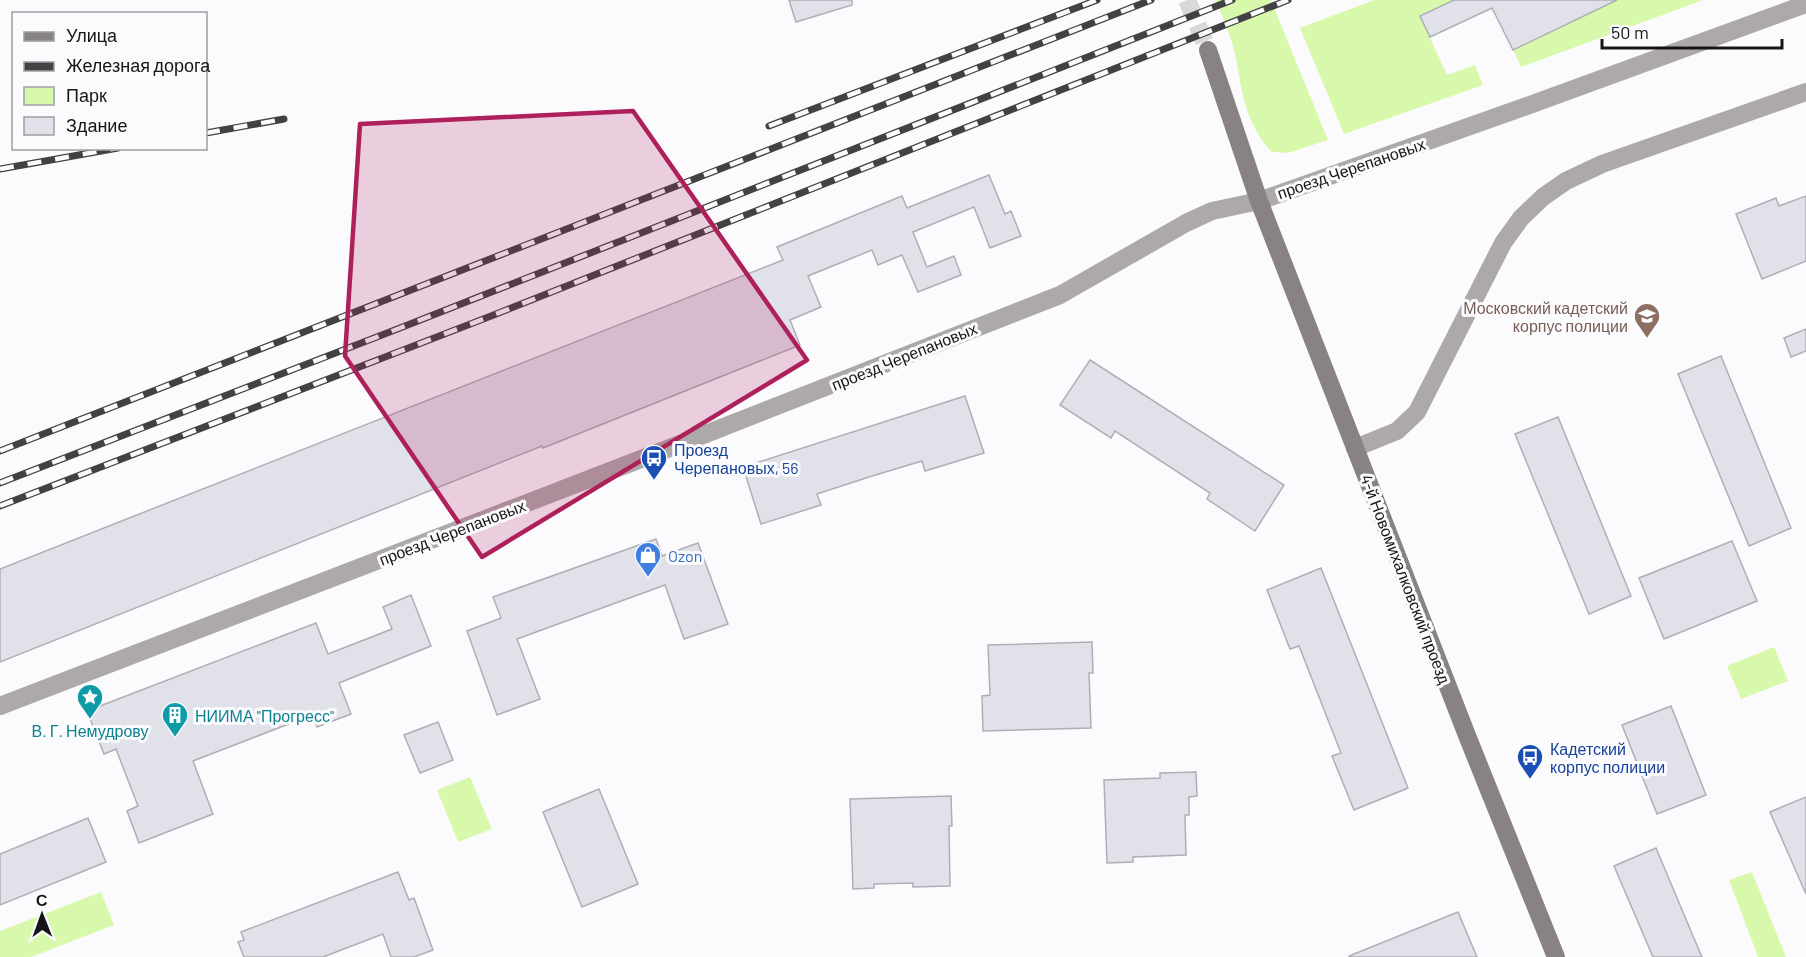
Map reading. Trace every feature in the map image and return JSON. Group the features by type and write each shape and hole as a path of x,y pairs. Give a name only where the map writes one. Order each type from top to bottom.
{"street":[{"name":"проезд Черепановых","path":"0,706 693,439 1060,294 1186,223 1212,211 1259,201 1534,104 1806,4"},
{"path":"1782,13 1806,20"},
{"name":"4-й Новомихалковский проезд","path":"1208,50 1259,201 1354,448 1556,957"},
{"path":"1354,448 1397,430 1417,412 1503,243 1521,218 1543,197 1566,181 1602,164 1806,92"}],"highlighted area":[{"path":"633,111 807,360 482,557 345,356 360,124"}],"green space":[{"path":"1216,0 1271,0 1328,140 1288,153 1272,152 1263,142 1246,108 1230,36"},
{"path":"1374,0 1454,0 1420,16 1447,75 1475,65 1483,85 1344,134 1300,28"},
{"path":"1617,0 1703,0 1521,67 1513,50"},
{"path":"1774,647 1788,681 1741,699 1727,666"},
{"path":"470,777 492,829 458,842 437,790"},
{"path":"1752,872 1786,957 1758,957 1729,880"},
{"path":"101,892 114,925 31,957 0,957 0,931"}],"building":[{"path":"789,0 852,0 852,5 796,22"},
{"path":"1454,0 1617,0 1513,50 1492,8 1430,37 1420,16"},
{"path":"989,175 1005,214 1011,211 1021,236 990,248 974,207 913,232 927,267 954,256 961,275 918,292 902,255 878,265 872,250 808,276 821,307 790,320 800,345 0,662 0,569 783,260 777,247 902,196 907,208"},
{"path":"1806,196 1806,261 1762,279 1736,214 1776,198 1779,206"},
{"path":"1806,329 1806,351 1791,357 1784,338"},
{"path":"1721,356 1791,528 1749,546 1678,374"},
{"path":"1090,360 1284,485 1255,531 1207,499 1210,493 1115,431 1111,438 1060,405"},
{"path":"965,396 984,453 925,471 922,461 869,477 817,494 821,505 761,524 743,467"},
{"path":"1558,417 1631,596 1589,614 1515,434"},
{"path":"656,539 662,556 698,543 728,624 684,639 665,585 517,639 540,699 497,715 467,631 501,618 493,597"},
{"path":"1732,541 1757,601 1664,639 1639,578"},
{"path":"1321,568 1408,788 1354,810 1332,756 1341,753 1299,646 1290,649 1267,590"},
{"name":"НИИМА \"Прогресс\"","path":"411,595 431,646 339,683 351,714 317,727 312,715 193,761 213,814 139,843 127,811 138,806 116,749 104,754 87,711 316,623 328,654 392,629 383,607"},
{"path":"1092,642 1093,673 1089,673 1091,728 983,731 982,696 990,695 988,645"},
{"path":"1671,706 1706,795 1657,814 1622,725"},
{"path":"438,722 453,760 420,773 404,735"},
{"path":"1196,772 1197,796 1189,797 1189,815 1185,815 1186,855 1133,857 1133,862 1107,863 1104,780 1160,778 1160,773"},
{"path":"599,789 638,884 582,907 543,812"},
{"path":"951,796 950,886 913,887 913,883 874,884 874,888 853,889 850,799"},
{"path":"1806,797 1806,894 1770,812"},
{"path":"88,818 106,862 0,905 0,854"},
{"path":"1656,848 1702,957 1653,957 1614,866"},
{"path":"398,872 409,900 414,898 433,950 414,957 391,957 383,934 323,957 244,957 238,942 244,940 241,932"},
{"path":"1458,912 1477,957 1349,957 1349,956"}],"tunnel":[{"path":"1187,0 1208,50"}],"railway":[{"path":"769,126 1097,0"},
{"path":"0,451 1151,0"},
{"path":"0,483 1232,0"},
{"path":"0,506 491,316 1288,0"},
{"path":"207,133 284,119"},
{"path":"0,169 107,150"}],"place":[{"name":"Московский кадетский корпус полиции","path":"1647,339"},
{"name":"Проезд Черепановых, 56","path":"654,481"},
{"name":"Ozon","path":"648,578"},
{"name":"В. Г. Немудрову","path":"90,720"},
{"name":"НИИМА \"Прогресс\"","path":"175,738"},
{"name":"Кадетский корпус полиции","path":"1530,780"}]}
